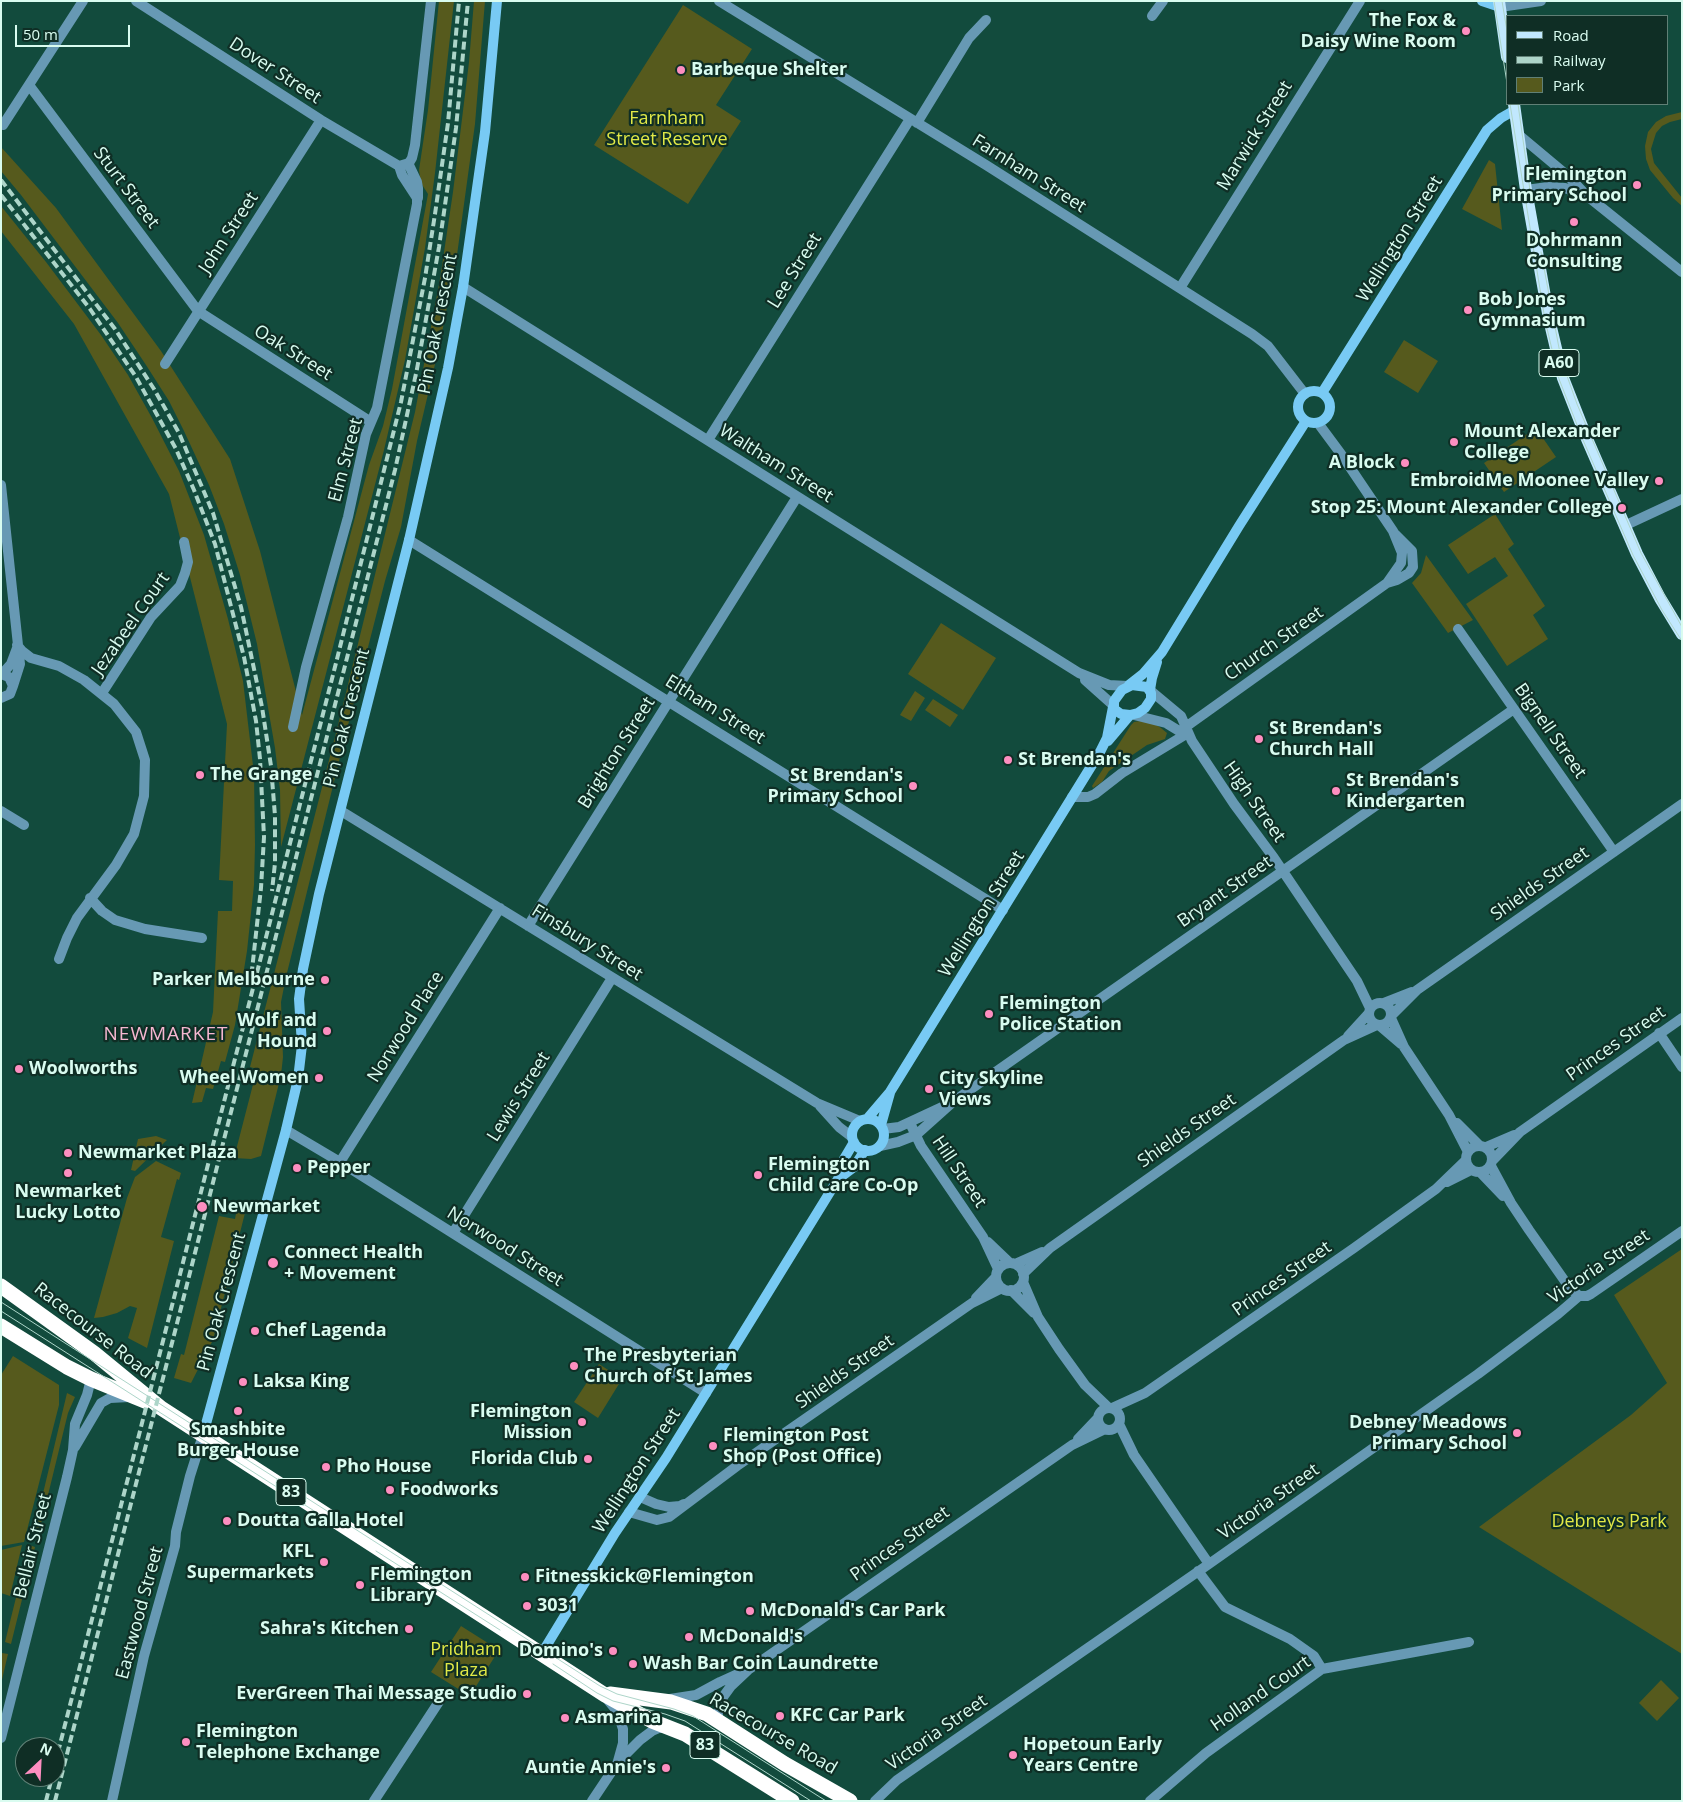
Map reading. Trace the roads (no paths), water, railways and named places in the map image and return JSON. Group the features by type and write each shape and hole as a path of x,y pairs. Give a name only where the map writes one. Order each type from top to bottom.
{"highway":[{"name":"Racecourse Road","path":"1,1286 94,1353 161,1408 588,1684 639,1714 675,1729 713,1750 792,1801"},
{"name":"Racecourse Road","path":"1,1326 55,1360 90,1379 161,1408"},
{"name":"Racecourse Road","path":"588,1684 612,1694 679,1704 698,1710 785,1764 850,1801"}],"main road":[{"path":"1499,4 1506,50"},
{"name":"A60","path":"1514,107 1526,190 1549,319 1563,378 1624,526 1656,591 1682,634"}],"street":[{"path":"3,125 83,1"},
{"name":"Dover Street","path":"136,1 321,120 403,165"},
{"path":"403,165 412,158 416,145 431,1"},
{"name":"Pin Oak Crescent","path":"203,1435 286,1130 298,1079 302,1053 299,999 319,894 409,540 448,368 463,287 486,132 497,1"},
{"name":"Farnham Street","path":"719,1 1180,288 1268,346 1305,394"},
{"path":"1152,16 1163,1"},
{"name":"Marwick Street","path":"1180,288 1360,1"},
{"path":"1482,1 1499,4 1541,1"},
{"name":"Lee Street","path":"708,440 914,121 969,38 986,20"},
{"name":"Sturt Street","path":"29,85 198,311"},
{"name":"Wellington Street","path":"1322,393 1487,130 1514,107"},
{"name":"John Street","path":"165,364 321,120"},
{"path":"1519,135 1568,176 1586,195 1682,272"},
{"name":"Elm Street","path":"293,727 306,667 348,517 366,434 379,400 418,198 402,175 403,165"},
{"path":"1526,190 1548,187 1565,188 1586,195"},
{"name":"Waltham Street","path":"463,287 1071,669 1095,688 1113,706"},
{"name":"Oak Street","path":"198,311 371,422"},
{"path":"1318,423 1326,417 1330,407 1322,393 1313,391 1305,394 1298,402 1299,413 1306,421 1318,423 1393,531"},
{"path":"1162,652 1143,674 1117,695 1113,706 1122,714 1132,715 1146,708 1151,699 1150,691 1154,671 1162,652 1306,421"},
{"path":"1,485 20,664 12,692 3,698"},
{"name":"Brighton Street","path":"528,926 797,497"},
{"path":"1624,526 1682,499"},
{"name":"Church Street","path":"1072,797 1088,797 1095,794 1122,773 1186,734 1387,583 1402,560 1402,553 1393,531"},
{"name":"Church Street","path":"1387,583 1410,573 1413,567 1412,551 1393,531"},
{"name":"Eltham Street","path":"409,540 1003,910"},
{"name":"Jezabeel Court","path":"102,693 147,623 180,586 188,562 184,542"},
{"name":"Bignell Street","path":"1458,629 1614,852"},
{"path":"17,644 31,658 73,673 102,693 123,713 136,732 145,760 145,785 142,807 134,834 116,865 90,898 72,928 59,959"},
{"path":"13,686 11,679 2,674 16,653 17,644"},
{"path":"18,672 27,663 48,663"},
{"name":"Waltham Street","path":"1071,669 1103,684 1128,686"},
{"path":"1128,686 1142,685 1150,691"},
{"name":"High Street","path":"1150,691 1163,703 1178,712 1183,720 1186,734 1357,981 1370,1011"},
{"name":"Wellington Street","path":"863,1120 890,1092 1100,752 1107,738 1113,706"},
{"name":"Bryant Street","path":"880,1146 916,1135 954,1101 1514,709"},
{"name":"Wellington Street","path":"1100,752 1132,715"},
{"name":"High Street","path":"1132,715 1160,720 1186,734"},
{"name":"Shields Street","path":"1392,1016 1417,990 1682,804"},
{"path":"1,811 24,825"},
{"name":"Finsbury Street","path":"341,811 817,1104 863,1120"},
{"path":"90,898 102,911 115,920 145,929 202,938"},
{"name":"Norwood Place","path":"340,1162 500,908"},
{"name":"Lewis Street","path":"453,1233 612,978"},
{"name":"High Street","path":"1357,981 1382,1003"},
{"name":"Shields Street","path":"1382,1003 1417,990"},
{"path":"1404,1047 1370,1020 1370,1011 1376,1003 1382,1003 1390,1008 1404,1047 1449,1115 1467,1156 1476,1171 1511,1203"},
{"name":"Shields Street","path":"1013,1264 1050,1248 1344,1040 1370,1011"},
{"path":"1379,1026 1387,1024 1392,1016"},
{"name":"Princes Street","path":"1492,1163 1520,1132 1682,1018"},
{"name":"Shields Street","path":"1344,1040 1379,1026"},
{"path":"1659,1033 1682,1067"},
{"name":"Wellington Street","path":"882,1127 890,1092"},
{"name":"Bryant Street","path":"882,1127 899,1127 954,1101"},
{"name":"Finsbury Street","path":"817,1104 853,1139"},
{"path":"1449,1115 1491,1153 1492,1163 1511,1203 1569,1287 1579,1296"},
{"path":"863,1120 877,1122 882,1127 884,1138 880,1146 873,1150 866,1150 857,1146 853,1139 854,1128 863,1120"},
{"name":"Hill Street","path":"910,1123 921,1146 983,1238 997,1273"},
{"name":"Norwood Street","path":"286,1130 340,1162 706,1393"},
{"name":"Princes Street","path":"1482,1146 1520,1132"},
{"name":"Wellington Street","path":"542,1653 838,1179 853,1139"},
{"path":"1467,1156 1470,1148 1482,1146"},
{"name":"Wellington Street","path":"838,1179 854,1167 866,1150"},
{"name":"Princes Street","path":"1110,1408 1145,1393 1354,1248 1436,1189 1467,1156"},
{"path":"1476,1171 1484,1172 1492,1163"},
{"name":"Princes Street","path":"1436,1189 1476,1171"},
{"name":"Victoria Street","path":"875,1801 897,1780 1209,1564 1478,1374 1579,1296 1591,1294 1682,1231"},
{"name":"Hill Street","path":"983,1238 1013,1264"},
{"name":"Shields Street","path":"1023,1278 1050,1248"},
{"path":"1038,1317 1019,1266 1006,1263 997,1273 999,1285 1007,1289 1038,1317 1086,1386 1117,1412 1134,1455 1209,1564"},
{"name":"Shields Street","path":"972,1303 997,1273"},
{"path":"1007,1289 1018,1287 1023,1278"},
{"name":"Shields Street","path":"629,1512 653,1520 669,1518 688,1502 972,1303 1007,1289"},
{"name":"Bellair Street","path":"1,1738 73,1450 75,1424 87,1395 90,1379"},
{"path":"1086,1386 1100,1425 1107,1429 1134,1455"},
{"name":"Princes Street","path":"1119,1421 1145,1393"},
{"name":"Bellair Street","path":"73,1450 98,1407 103,1402 113,1398 135,1397"},
{"path":"1098,1417 1103,1410 1110,1408"},
{"name":"Princes Street","path":"1072,1445 1098,1417"},
{"path":"1107,1429 1114,1428 1119,1421"},
{"name":"Princes Street","path":"716,1720 723,1697 748,1670 1072,1445 1107,1429"},
{"name":"Eastwood Street","path":"112,1801 144,1656 175,1546 176,1532 188,1482 203,1435"},
{"name":"Shields Street","path":"640,1497 656,1504 669,1506 680,1506 688,1502"},
{"path":"1198,1571 1225,1607 1290,1639 1314,1656 1322,1669"},
{"name":"Holland Court","path":"1150,1801 1206,1753 1322,1669 1469,1642"},
{"name":"Princes Street","path":"649,1699 692,1696 748,1670"},
{"path":"588,1684 609,1701 620,1718 623,1738 618,1762"},
{"path":"374,1801 442,1697"},
{"path":"592,1801 618,1762 648,1733 659,1728 675,1729"}],"tram line":[{"path":"1494,1 1506,77"},
{"path":"1502,1 1506,25"},
{"path":"1510,105 1545,320 1559,379 1583,440 1633,555 1662,610 1682,641"},
{"path":"1518,105 1530,190"},
{"path":"1541,252 1559,348 1577,404 1641,553 1682,627"},
{"path":"1,1302 600,1686 617,1694 693,1716 826,1801"},
{"path":"1,1311 319,1514"},
{"path":"376,1551 500,1630"},
{"path":"553,1664 597,1693 613,1701 685,1721 811,1801"}],"railway":[{"path":"62,1737 401,402 425,278 435,214 448,123 459,1"},
{"path":"55,1801 395,470 417,369 439,247 456,128 468,1"},
{"path":"1,180 115,329 154,389 179,433 213,513 241,607 262,707 271,766 275,816 275,863 272,891"},
{"path":"1,195 90,309 136,377 176,449 215,544 244,657 256,721 260,759 264,837 261,888 252,970"},
{"path":"46,1801 50,1787"}],"place":[{"name":"The Fox & Daisy Wine Room","path":"1466,31"},
{"name":"Barbeque Shelter","path":"681,70"},
{"name":"Flemington Primary School","path":"1637,185"},
{"name":"Dohrmann Consulting","path":"1574,222"},
{"name":"Bob Jones Gymnasium","path":"1468,310"},
{"name":"Mount Alexander College","path":"1454,442"},
{"name":"A Block","path":"1405,463"},
{"name":"EmbroidMe Moonee Valley","path":"1659,481"},
{"name":"Stop 25: Mount Alexander College","path":"1622,508"},
{"name":"St Brendan's Church Hall","path":"1259,739"},
{"name":"St Brendan's","path":"1008,760"},
{"name":"The Grange","path":"200,775"},
{"name":"St Brendan's Primary School","path":"913,786"},
{"name":"St Brendan's Kindergarten","path":"1336,791"},
{"name":"Parker Melbourne","path":"325,980"},
{"name":"Flemington Police Station","path":"989,1014"},
{"name":"Wolf and Hound","path":"327,1031"},
{"name":"Woolworths","path":"19,1069"},
{"name":"Wheel Women","path":"319,1078"},
{"name":"City Skyline Views","path":"929,1089"},
{"name":"Newmarket Plaza","path":"68,1153"},
{"name":"Pepper","path":"297,1168"},
{"name":"Newmarket Lucky Lotto","path":"68,1173"},
{"name":"Flemington Child Care Co-Op","path":"758,1175"},
{"name":"Newmarket","path":"202,1207"},
{"name":"Connect Health + Movement","path":"273,1263"},
{"name":"Chef Lagenda","path":"255,1331"},
{"name":"The Presbyterian Church of St James","path":"574,1366"},
{"name":"Laksa King","path":"243,1382"},
{"name":"Smashbite Burger House","path":"238,1411"},
{"name":"Flemington Mission","path":"582,1422"},
{"name":"Debney Meadows Primary School","path":"1517,1433"},
{"name":"Flemington Post Shop (Post Office)","path":"713,1446"},
{"name":"Florida Club","path":"588,1459"},
{"name":"Pho House","path":"326,1467"},
{"name":"Foodworks","path":"390,1490"},
{"name":"Doutta Galla Hotel","path":"227,1521"},
{"name":"KFL Supermarkets","path":"324,1562"},
{"name":"Fitnesskick@Flemington","path":"525,1577"},
{"name":"Flemington Library","path":"360,1585"},
{"name":"3031","path":"527,1606"},
{"name":"McDonald's Car Park","path":"750,1611"},
{"name":"Sahra's Kitchen","path":"409,1629"},
{"name":"McDonald's","path":"689,1637"},
{"name":"Domino's","path":"613,1651"},
{"name":"Wash Bar Coin Laundrette","path":"633,1664"},
{"name":"EverGreen Thai Message Studio","path":"527,1694"},
{"name":"KFC Car Park","path":"780,1716"},
{"name":"Asmarina","path":"565,1718"},
{"name":"Flemington Telephone Exchange","path":"186,1742"},
{"name":"Hopetoun Early Years Centre","path":"1013,1755"},
{"name":"Auntie Annie's","path":"666,1768"}],"district":[{"name":"NEWMARKET","path":"166,1035"}],"park label":[{"name":"Farnham Street Reserve","path":"667,129"},
{"name":"Debneys Park","path":"1609,1522"},
{"name":"Pridham Plaza","path":"466,1660"}]}
